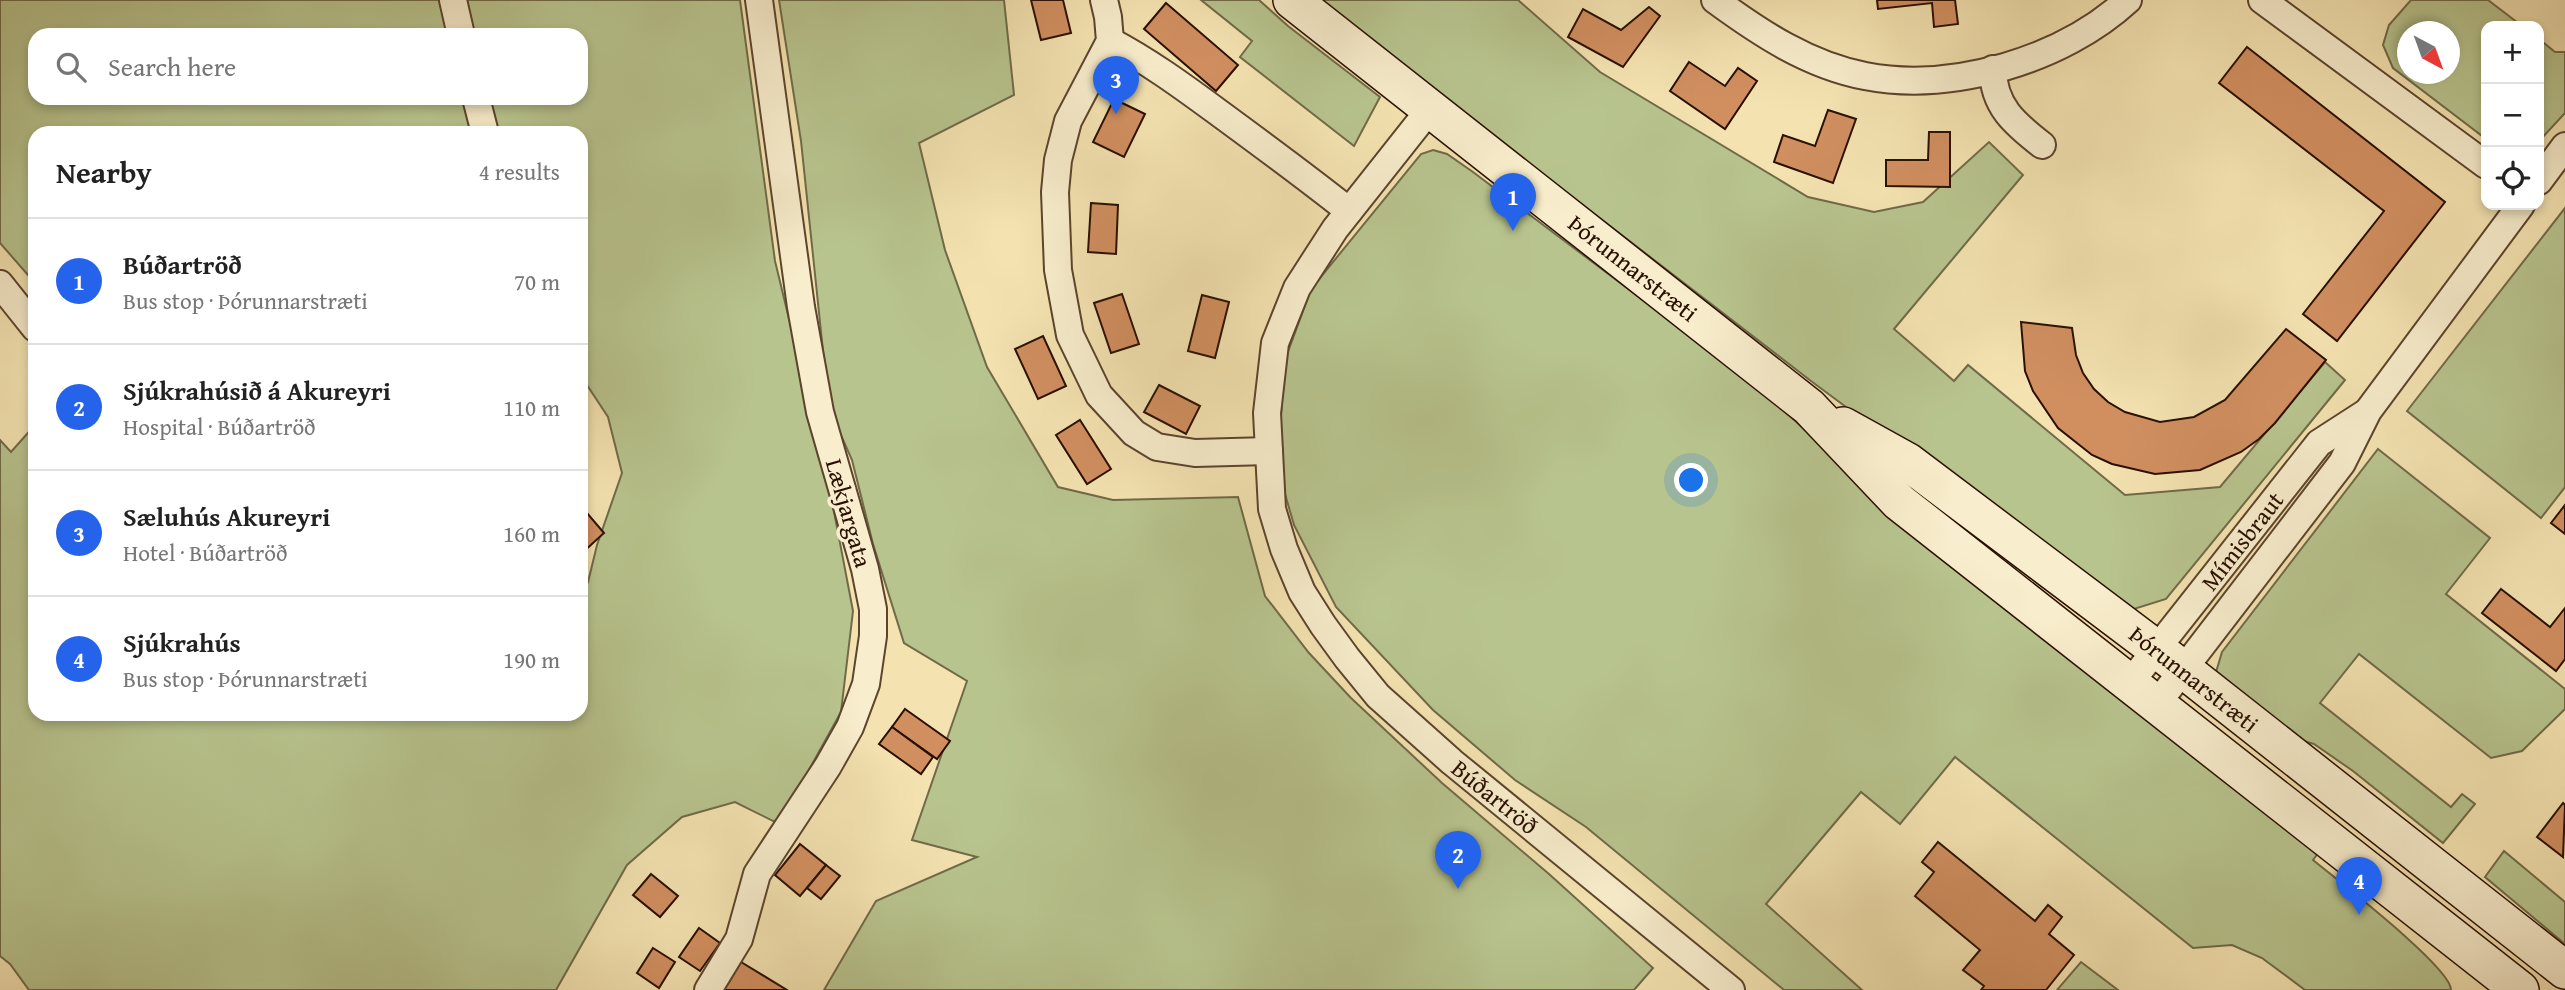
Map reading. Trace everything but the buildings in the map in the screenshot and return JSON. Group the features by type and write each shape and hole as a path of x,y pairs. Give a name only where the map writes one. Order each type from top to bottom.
{"street":[{"path":"453,0 459,28"},
{"name":"Lækjargata","path":"708,990 739,939 757,874 828,766 850,727 866,684 873,636 873,610 865,569 817,399 801,307 759,0"},
{"path":"1104,0 1110,41 1068,121 1058,160 1055,192 1058,270 1070,335 1099,395 1134,433 1157,447 1195,453 1269,451"},
{"name":"Þórunnarstræti","path":"1292,0 1809,407 1899,502 2283,802 2506,986"},
{"path":"1715,0 1762,35 1811,59 1865,76 1916,80 1964,77 2032,58 2071,41 2114,13 2127,0"},
{"path":"2262,0 2481,161"},
{"path":"1110,41 1141,57 1186,89 1283,159 1349,212"},
{"path":"1993,69 1993,85 2001,103 2014,123 2042,145"},
{"path":"478,105 483,126"},
{"name":"Búðartröð","path":"1430,109 1335,229 1297,288 1275,343 1267,413 1272,509 1284,549 1302,593 1347,659 1378,696 1436,748 1731,990"},
{"path":"2544,174 2565,146"},
{"name":"Mímisbraut","path":"2143,694 2170,660 2319,443 2368,411 2517,210"},
{"path":"0,284 28,319"},
{"name":"Þórunnarstræti","path":"1809,407 1908,462 2170,660 2565,970"},
{"path":"2506,986 2532,944"}],"green space":[{"path":"0,0 439,0 446,28 28,28 28,105 466,105 471,126 28,126 28,275 0,243"},
{"path":"466,0 740,0 775,261 828,480 853,611 841,712 779,824 735,802 682,817 627,865 556,990 29,990 10,964 0,956 0,440 11,452 28,433 28,721 588,721 588,582 597,545 622,473 608,417 588,387 588,126 494,126 490,105 588,105 588,28 472,28"},
{"path":"779,0 1004,0 1014,95 919,143 945,250 987,367 1058,487 1113,500 1238,497 1265,596 1309,653 1351,698 1442,783 1549,874 1653,968 1634,990 824,990 876,901 977,857 912,840 967,681 904,643 873,544 852,460 829,408 801,141"},
{"path":"1201,0 1259,0 1288,26 1380,97 1354,146 1240,57 1252,41"},
{"path":"1317,0 1518,0 1600,72 1808,197 1874,212 1923,202 1989,142 2023,175 1894,329 1954,381 1968,365 2125,495 2220,487 2325,362 2345,380 2166,599 2134,609 2094,591 1811,381"},
{"path":"2411,0 2488,0 2515,21 2481,21 2481,135 2414,84 2460,84 2460,21 2397,21 2397,71 2383,45 2389,25"},
{"path":"2544,43 2555,52 2565,52 2565,113 2544,136"},
{"path":"1433,150 1447,154 1473,172 1761,389 1876,496 2319,852 2313,860 2414,944 2446,979 2451,990 2305,990 2262,958 2232,945 2193,948 1955,757 1900,824 1861,792 1766,904 1862,990 1784,990 1586,827 1515,780 1433,710 1336,607 1294,525 1285,494 1279,445 1285,360 1311,289 1421,154"},
{"path":"2565,208 2565,487 2541,518 2407,411"},
{"path":"2378,449 2490,538 2446,594 2565,689 2565,709 2522,751 2491,758 2359,654 2320,703 2451,807 2462,794 2475,804 2443,843 2353,771 2314,744 2280,734 2214,679 2222,652"},
{"path":"2504,851 2565,902 2565,944 2485,877"},
{"path":"2081,962 2118,990 2057,990"}],"place":[{"name":"Sæluhús Akureyri","path":"1116,114"},
{"name":"Búðartröð","path":"1513,231"},
{"name":"Sjúkrahúsið á Akureyri","path":"1458,889"},
{"name":"Sjúkrahús","path":"2359,915"}]}
